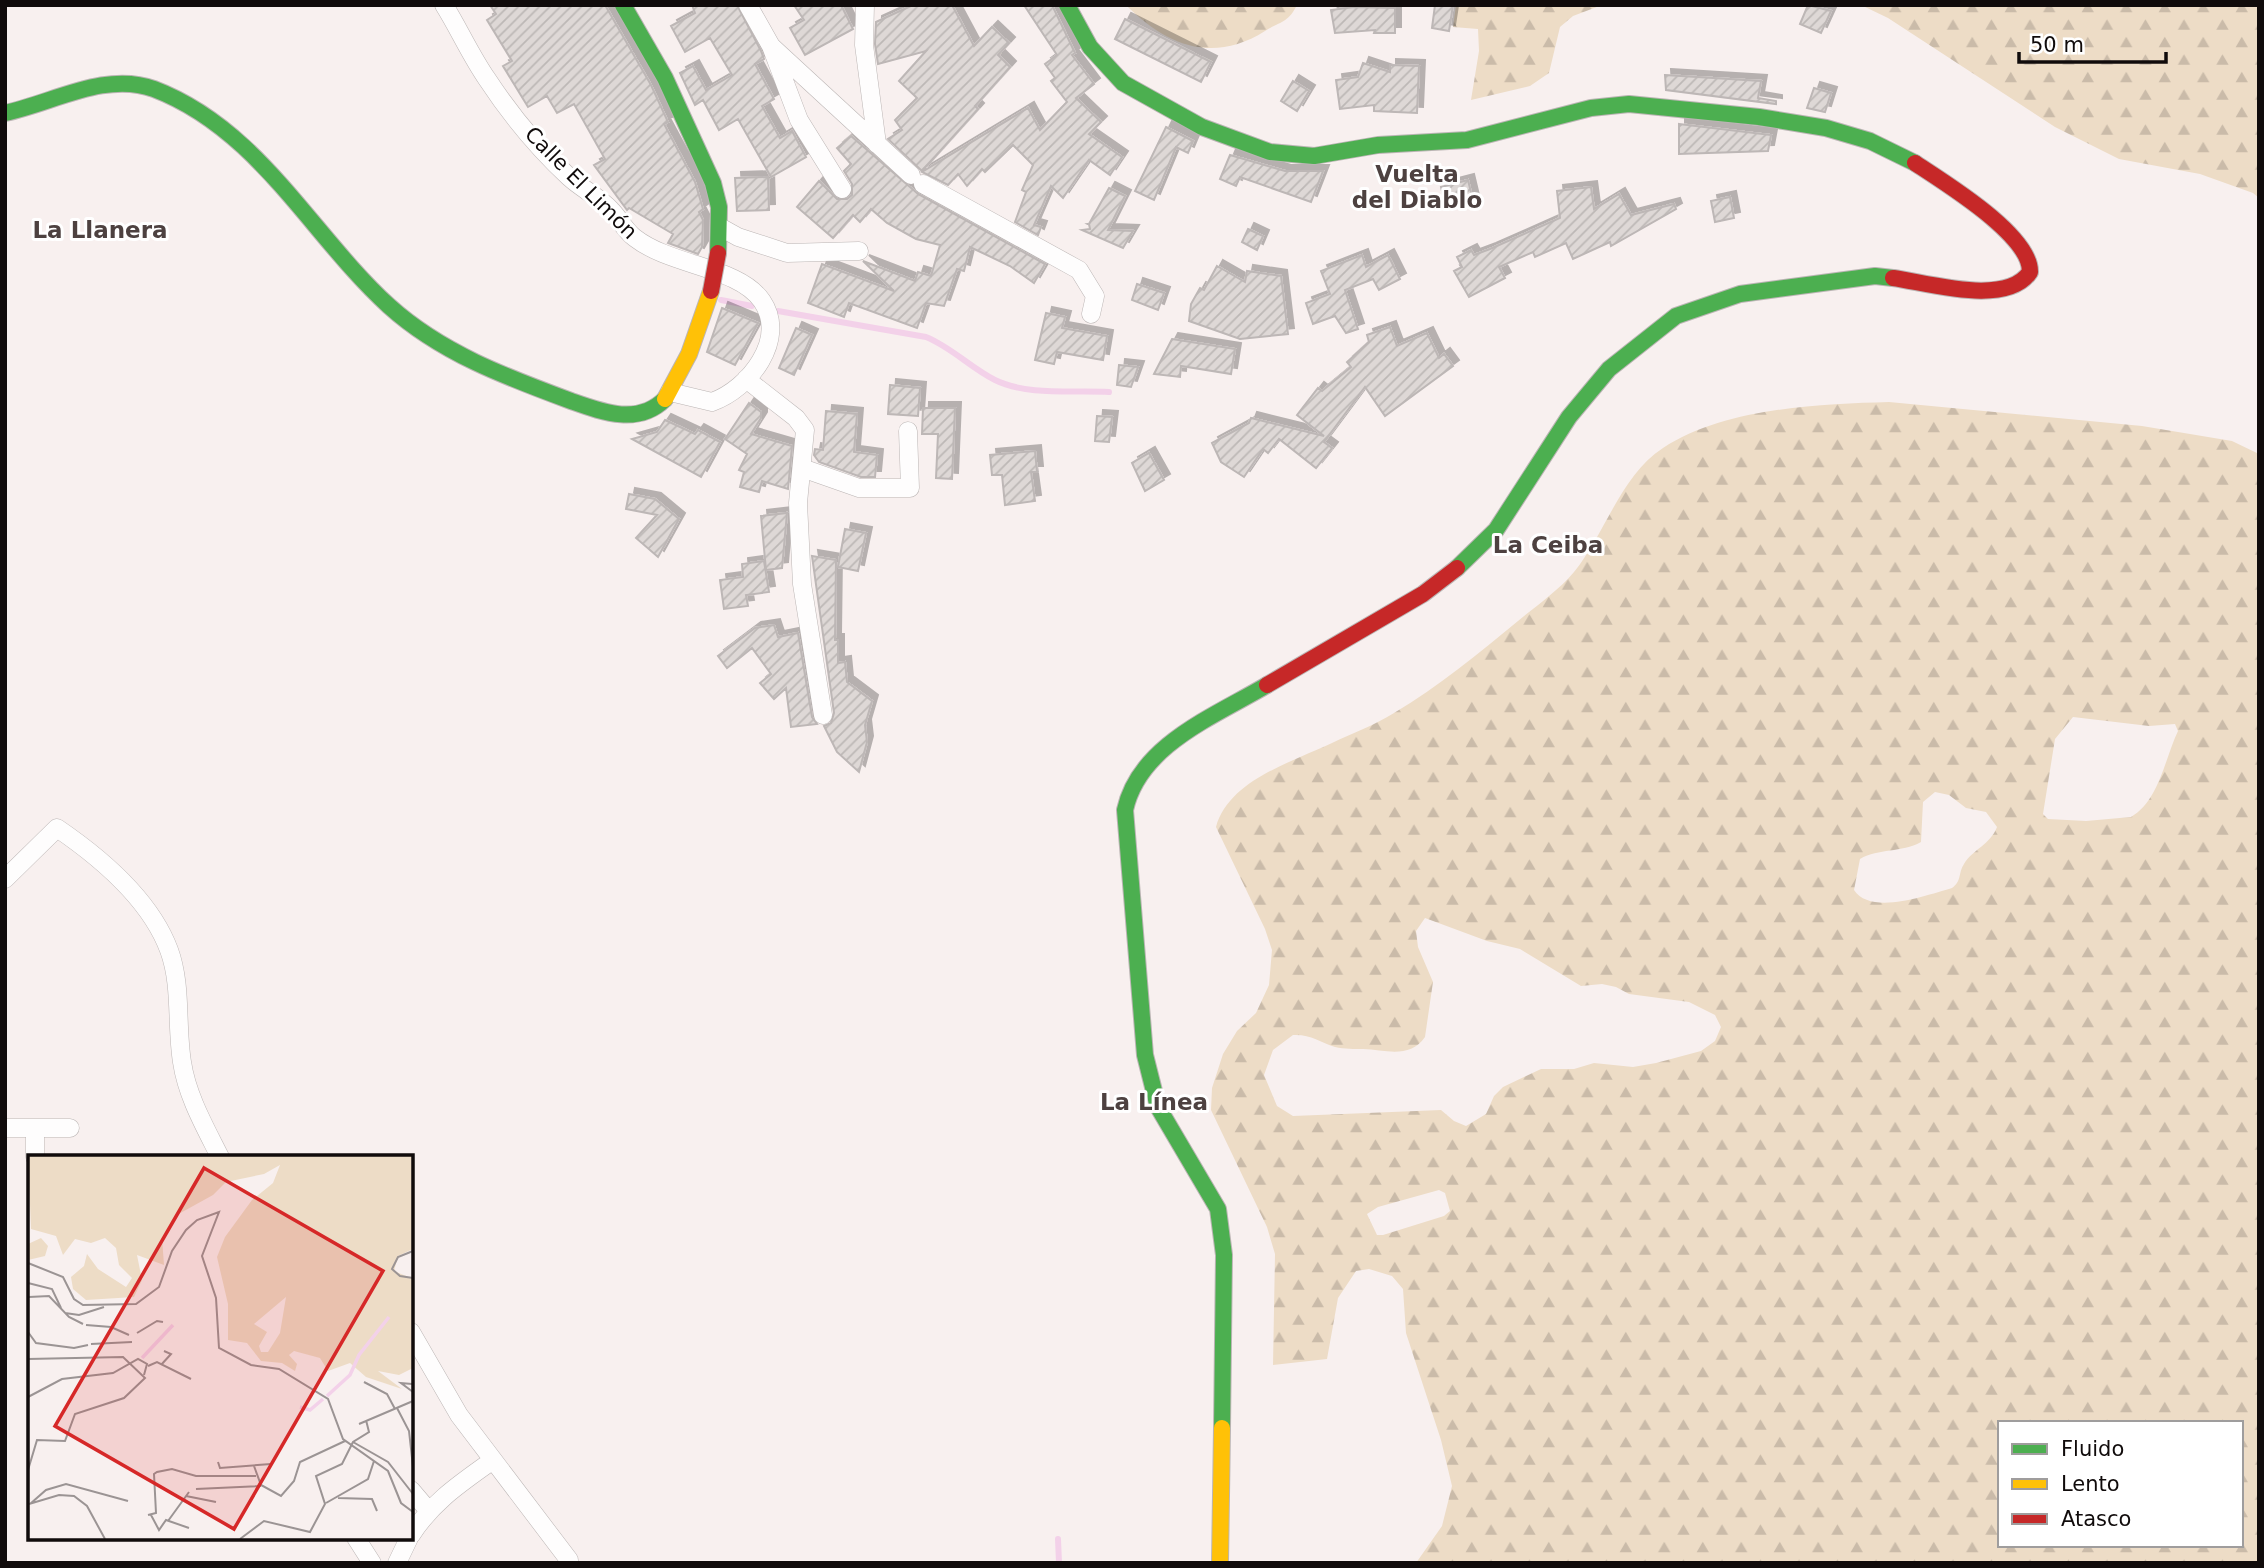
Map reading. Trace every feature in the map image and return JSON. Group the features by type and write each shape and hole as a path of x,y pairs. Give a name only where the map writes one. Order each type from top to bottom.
{"main road":[{"path":"5,113 96,85 132,83 152,88 200,112 240,144 307,211 388,304 471,363 556,396 632,415 653,410 670,392 711,291 718,253 719,207 713,183 665,78 623,5"},
{"path":"1067,5 1089,47 1123,83 1206,127 1284,155 1333,156 1374,145 1476,139 1607,106 1660,106 1786,120 1844,134 1892,150 2018,238 2031,263 2030,275 2023,284 1992,292 1875,276 1740,293 1676,316 1633,347 1590,389 1510,511 1484,542 1452,573 1411,601 1188,732 1162,750 1135,779 1127,793 1125,810 1145,1055 1158,1107 1218,1209 1221,1225 1224,1255 1220,1563"}],"street":[{"name":"Calle El Limón","path":"444,5 486,78 533,139 570,178 610,209 634,237 680,262 747,285 763,302 771,328 767,349 746,379 723,398 712,402 670,392"},
{"path":"748,5 771,47 799,120 842,189"},
{"path":"865,5 864,45 877,144"},
{"path":"771,47 917,180 1079,270 1095,296 1091,314"},
{"path":"719,227 738,237 787,253 859,251"},
{"path":"746,379 802,423 806,435 798,503 802,584 823,715"},
{"path":"802,468 859,488 910,488 908,431"},
{"path":"5,879 58,828 115,876 143,906 161,934 174,966 182,1064 191,1094 219,1155"},
{"path":"5,1128 71,1129"},
{"path":"35,1128 35,1155"},
{"path":"413,1336 446,1396 569,1560"},
{"path":"413,1532 428,1510 446,1493 494,1461"},
{"path":"413,1492 428,1510"},
{"path":"357,1540 372,1563"},
{"path":"397,1563 408,1540"}],"green space":[{"path":"1126,5 1297,5 1284,21 1246,41 1227,47 1209,48 1174,40 1158,31"},
{"path":"1456,5 1602,5 1573,16 1560,27 1549,73 1530,86 1471,100 1479,51 1478,29 1453,27"},
{"path":"1861,5 2259,5 2259,198 2253,193 2200,174 2119,159 2055,127 1888,18"},
{"path":"1889,402 2142,426 2232,441 2259,454 2259,1563 1416,1563 1442,1526 1452,1486 1441,1440 1406,1333 1403,1289 1392,1276 1369,1269 1356,1271 1338,1298 1327,1359 1273,1365 1275,1254 1267,1227 1211,1110 1212,1088 1223,1054 1237,1031 1256,1013 1269,985 1272,950 1265,929 1216,827 1223,811 1234,797 1264,774 1379,721 1411,703 1554,592 1585,557 1636,473 1663,448 1714,424 1743,416 1802,407","holes":["2073,717 2149,726 2175,724 2178,731 2155,790 2141,810 2131,817 2086,821 2048,819 2043,814 2055,739","1935,792 1949,795 1966,808 1986,812 1997,827 1994,833 1968,859 1952,888 1914,899 1886,903 1862,898 1854,890 1860,859 1921,842 1923,802","1425,918 1487,941 1520,949 1581,986 1602,984 1629,994 1689,1002 1715,1015 1721,1027 1715,1041 1701,1051 1656,1063 1633,1067 1594,1063 1574,1069 1541,1069 1503,1087 1494,1096 1486,1114 1466,1126 1454,1121 1441,1110 1293,1116 1277,1106 1264,1075 1273,1050 1293,1035 1310,1037 1338,1048 1397,1052 1412,1048 1425,1037 1433,982 1418,947 1416,931","1439,1190 1445,1193 1450,1211 1444,1216 1377,1235 1367,1214 1378,1207"]}],"building":[{"path":"490,5 605,5 651,85 668,122 664,124 695,182 703,209 699,212 703,220 702,247 698,254 668,243 673,234 629,208 627,210 594,165 605,159 574,104 557,113 547,96 528,107 503,66 512,61 487,20 496,14"},
{"path":"692,5 737,5 761,51 764,59 755,64 774,99 762,106 780,138 792,131 806,157 771,177 738,119 719,130 703,100 695,105 680,73 693,66 706,90 732,75 710,38 685,52 671,26 695,13"},
{"path":"794,5 841,5 853,29 805,55 790,28 804,20"},
{"path":"913,5 952,5 974,46 992,27 1009,43 998,55 1010,67 975,106 978,109 922,171 888,139 902,130 895,120 917,98 899,81 926,51 878,64 875,44 876,22"},
{"path":"1024,5 1052,5 1075,53 1072,55 1094,84 1076,98 1101,122 1089,134 1122,157 1110,175 1089,160 1063,198 1051,186 1034,225 1041,227 1038,235 1015,222 1026,192 1022,190 1033,165 1013,145 985,172 982,169 967,186 958,174 948,185 922,172 1028,108 1040,130 1067,102 1051,81 1055,78 1045,64 1057,55"},
{"path":"1435,5 1453,5 1449,31 1432,28"},
{"path":"1808,5 1831,11 1821,33 1800,24"},
{"path":"1354,7 1395,8 1395,33 1374,33 1375,30 1335,33 1331,10"},
{"path":"1125,19 1211,62 1201,82 1115,39"},
{"path":"1363,63 1390,72 1390,65 1419,66 1417,113 1374,111 1374,105 1340,109 1336,80 1358,77"},
{"path":"1665,75 1761,81 1758,98 1776,101 1776,104 1666,90"},
{"path":"1293,81 1309,91 1297,111 1281,101"},
{"path":"1814,88 1831,93 1825,112 1807,108"},
{"path":"1679,124 1771,135 1768,151 1679,154"},
{"path":"1166,127 1193,141 1188,153 1176,147 1154,200 1135,191"},
{"path":"851,136 918,194 1045,264 1034,283 1010,266 970,247 964,271 957,269 944,306 926,303 917,328 849,303 844,317 808,303 822,264 894,291 863,261 915,281 918,272 931,276 940,245 916,239 887,223 871,209 860,222 853,215 833,238 797,207 819,181 837,199 847,199 852,195 852,184 844,171 851,164 837,148"},
{"path":"1230,155 1285,171 1323,171 1311,202 1240,177 1236,186 1220,179"},
{"path":"768,177 769,210 737,211 735,178"},
{"path":"1468,180 1473,201 1446,208 1441,187"},
{"path":"1591,187 1594,209 1619,194 1631,215 1674,204 1676,209 1611,246 1610,242 1573,259 1566,243 1535,257 1533,252 1499,267 1505,278 1469,297 1454,271 1462,267 1457,257 1471,250 1474,255 1490,249 1560,218 1557,191"},
{"path":"1109,188 1125,196 1108,230 1133,231 1123,248 1082,230 1090,229 1089,224"},
{"path":"1730,197 1734,218 1715,222 1711,201"},
{"path":"1248,229 1263,236 1257,250 1242,242"},
{"path":"1362,255 1366,267 1388,255 1400,279 1379,290 1373,279 1345,290 1358,329 1346,333 1335,316 1313,324 1306,303 1330,294 1321,271"},
{"path":"1217,266 1245,282 1247,271 1281,276 1288,334 1240,339 1189,321 1191,304 1200,288 1204,290"},
{"path":"1137,284 1164,293 1158,310 1132,300"},
{"path":"722,308 758,323 735,365 707,352"},
{"path":"1046,313 1065,317 1062,328 1107,336 1103,360 1057,352 1054,364 1035,360"},
{"path":"1390,327 1397,346 1427,333 1439,358 1444,354 1453,366 1385,416 1365,387 1324,442 1332,448 1316,468 1279,439 1268,453 1263,449 1244,477 1221,462 1212,443 1249,423 1251,418 1324,436 1297,415 1318,388 1322,391 1351,367 1347,362 1369,342 1367,335"},
{"path":"796,328 812,335 794,375 779,368"},
{"path":"1172,339 1235,349 1231,374 1181,366 1180,377 1154,374"},
{"path":"1119,365 1138,367 1131,387 1117,385"},
{"path":"890,385 920,388 918,416 888,414"},
{"path":"749,403 761,412 761,418 751,434 792,446 788,489 762,481 759,492 740,487 744,472 739,470 747,454 725,439"},
{"path":"923,408 955,408 952,479 936,478 938,434 922,434"},
{"path":"826,411 857,414 854,452 877,455 875,477 861,477 819,462 814,455 815,449 823,450"},
{"path":"1097,416 1112,417 1109,442 1095,441"},
{"path":"665,420 695,434 698,430 720,442 701,477 632,439 657,432"},
{"path":"1035,451 1037,472 1031,472 1035,501 1005,505 1002,475 992,475 990,455"},
{"path":"1149,453 1164,480 1145,491 1132,463"},
{"path":"629,494 655,499 679,519 658,557 636,538 657,515 626,509"},
{"path":"787,513 782,568 766,570 761,516"},
{"path":"845,529 866,533 858,571 838,567"},
{"path":"812,556 836,560 835,640 838,640 838,663 845,662 847,682 872,701 865,725 867,742 859,772 837,752 824,726 831,723 834,713"},
{"path":"764,561 769,592 746,595 748,606 724,609 720,580 743,577 742,564"},
{"path":"774,625 778,637 798,633 812,717 817,724 791,727 786,688 774,699 760,683 771,674 752,648 727,668 718,656 755,628"}],"waterway":[{"path":"721,300 752,306"},
{"path":"778,311 926,337 986,375 1008,385 1036,390 1109,392"},
{"path":"1058,1539 1059,1563"}],"traffic: fast":[{"path":"623,5 665,78 713,183 719,207 718,253"},
{"path":"1067,5 1090,47 1123,83 1202,127 1270,152 1314,156 1378,145 1467,140 1591,108 1629,104 1759,117 1826,128 1870,141 1915,163"},
{"path":"5,113 98,86 135,84 154,89 191,107 224,130 282,186 361,278 389,306 430,337 499,373 595,409 632,414 643,412 665,399"},
{"path":"1457,568 1496,530 1569,417 1609,369 1676,316 1740,294 1875,276 1893,278"},
{"path":"1222,1428 1224,1255 1218,1209 1158,1107 1145,1055 1125,810 1133,787 1146,767 1162,750 1203,721 1267,685"}],"traffic: slow":[{"path":"665,399 689,354 711,291"},
{"path":"1220,1563 1222,1428"}],"traffic: jam":[{"path":"1893,278 1946,288 1986,291 2019,283 2030,272 2027,258 2017,242 2002,227 1965,197 1915,163"},
{"path":"711,291 718,253"},
{"path":"1267,685 1423,594 1457,568"}],"district":[{"name":"Vuelta del Diablo","path":"1417,187"},
{"name":"La Llanera","path":"100,230"},
{"name":"La Ceiba","path":"1548,545"},
{"name":"La Línea","path":"1154,1102"}]}
